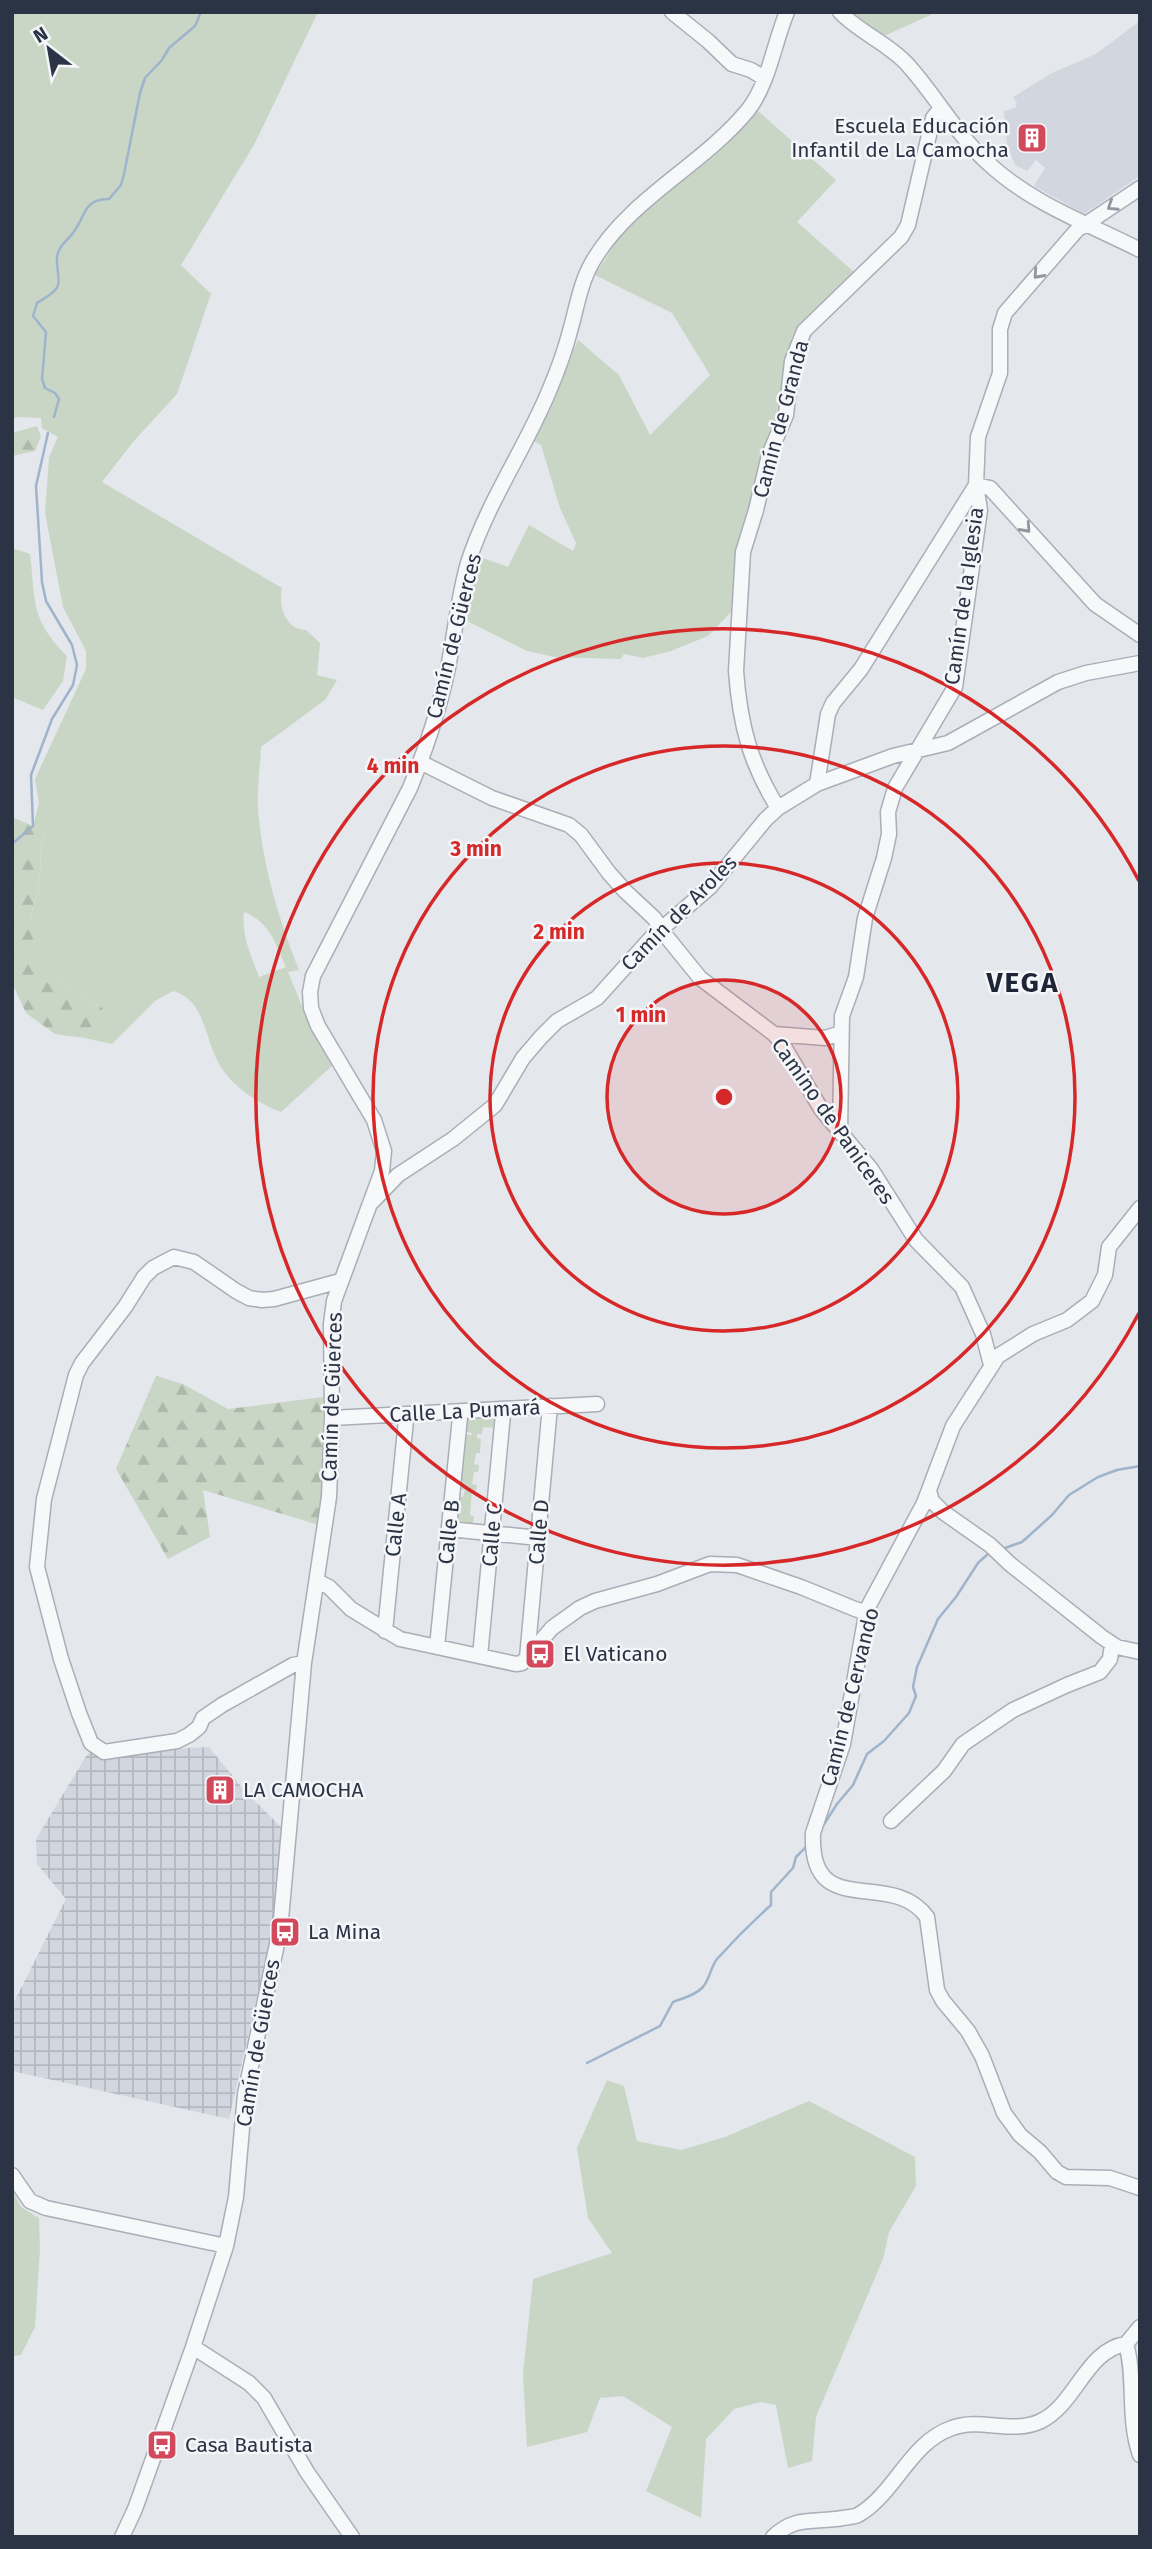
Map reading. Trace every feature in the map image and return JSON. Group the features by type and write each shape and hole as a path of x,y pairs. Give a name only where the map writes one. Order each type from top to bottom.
{"street":[{"path":"672,12 732,64 751,70 764,78"},
{"name":"Camín de Güerces","path":"122,2537 135,2509 193,2347 226,2246 236,2197 245,2094 280,1930 304,1663 329,1497 331,1324 340,1281 382,1171 384,1151 374,1120 318,1026 311,1008 313,976 410,788 445,679 459,595 469,561 508,471 548,393 570,333 581,287 593,262 607,240 627,219 749,108 764,78 787,12"},
{"path":"840,12 894,51 973,148 1009,181 1046,205 1140,250"},
{"name":"Camín de Granda","path":"778,808 759,778 747,743 738,691 743,552 769,455 786,415 792,361 797,343 804,331 901,237 908,225 933,118 940,109"},
{"name":"Camín de la Iglesia","path":"840,1130 841,1033 845,1003 856,977 865,918 884,858 895,788 955,687 980,510 976,485 978,437 1000,373 1000,329 1005,313 1084,224 1140,188"},
{"path":"817,784 828,714 833,703 868,659 976,485 990,488 1095,604 1140,635"},
{"name":"Camín de Aroles","path":"371,1203 398,1175 453,1139 495,1105 523,1058 541,1037 557,1021 597,998 661,928 684,912 710,887 778,808 817,784 893,756 948,743 1058,682 1086,673 1140,663"},
{"name":"Camino de Paniceres","path":"420,762 492,799 569,825 581,835 609,873 654,918 700,978 774,1034 821,1109 871,1169 916,1240 962,1287 973,1307 991,1365"},
{"path":"774,1034 825,1038 841,1033"},
{"path":"384,1151 402,1163 414,1164"},
{"path":"1140,1208 1109,1247 1105,1275 1092,1301 1067,1320 1032,1334 1009,1348 991,1365 950,1433 929,1491 932,1501 943,1512 990,1545 1001,1557 1112,1644 1140,1652"},
{"path":"304,1663 293,1665 222,1705 203,1718 199,1727 189,1735 177,1741 104,1752 91,1743 61,1659 37,1567 40,1528 44,1499 76,1375 88,1353 153,1268 174,1257 186,1259 236,1291 262,1300 340,1281"},
{"name":"Calle La Pumará","path":"332,1418 597,1404"},
{"name":"Calle D","path":"527,1658 550,1406"},
{"name":"Calle C","path":"481,1656 503,1413"},
{"name":"Calle B","path":"437,1647 460,1417"},
{"name":"Calle A","path":"385,1631 406,1420"},
{"name":"Camín de Cervando","path":"929,1491 867,1609 843,1744 812,1840 816,1868 832,1884 852,1891 902,1897 915,1904 927,1917 937,1990 973,2039 1004,2113 1020,2135 1040,2152 1057,2172 1066,2177 1110,2178 1140,2188"},
{"path":"449,1529 539,1538"},
{"path":"317,1581 329,1587 351,1609 400,1639 516,1664 522,1663 552,1628 580,1608 710,1564 737,1565 855,1609 867,1609"},
{"path":"891,1821 944,1771 964,1744 1013,1710 1100,1672 1110,1659 1112,1644"},
{"path":"12,2175 23,2195 46,2208 226,2246"},
{"path":"773,2537 785,2526 803,2521 857,2516 874,2502 922,2447 939,2433 974,2424 1022,2428 1043,2420 1061,2406 1095,2362 1112,2346 1126,2344 1140,2328"},
{"path":"1126,2344 1129,2354 1130,2403 1140,2455"},
{"path":"193,2347 249,2383 264,2398 307,2472 352,2537"}],"shaded area":[{"path":"1140,21 1140,176 1084,214 1034,186 1045,168 1036,160 1027,171 1015,165 1007,144 1004,111 1015,108 1017,103 1013,97 1052,73 1096,54"},
{"path":"209,1747 244,1790 283,1829 271,1936 229,2119 12,2071 12,2006 66,1899 37,1864 36,1839 88,1753"}],"green space":[{"path":"12,12 318,12 255,143 181,265 211,294 177,394 133,442 102,482 282,588 282,609 288,621 299,629 306,630 320,643 317,675 337,680 325,700 261,747 258,800 263,849 278,910 299,970 288,972 302,1006 333,1065 281,1112 254,1099 230,1079 213,1052 198,1011 192,1002 173,991 155,1001 112,1044 85,1038 103,1008 63,983 42,960 35,947 31,916 40,878 45,832 33,826 39,803 35,779 86,669 86,651 63,607 45,513 49,457 58,437 42,428 41,418 12,419","holes":["244,912 253,916 271,934 286,967 259,977 244,929"]},
{"path":"851,12 937,12 884,36"},
{"path":"757,110 836,180 797,222 854,272 792,336 781,414 736,549 731,612 708,636 671,651 643,658 624,654 621,659 555,657 527,651 467,621 471,578 480,557 508,567 529,525 573,551 576,543 560,508 541,445 532,440 578,340 619,375 650,435 710,375 672,313 595,275 626,227 719,148"},
{"path":"37,426 41,437 35,451 12,456 12,433"},
{"path":"12,548 30,554 37,610 46,631 67,656 63,681 43,710 12,697"},
{"path":"12,817 45,831 40,877 31,916 31,932 36,947 52,972 63,983 103,1008 85,1038 55,1034 26,1013 12,983"},
{"path":"156,1376 183,1384 228,1409 323,1397 324,1462 319,1525 203,1490 210,1537 168,1559 116,1469"},
{"path":"495,1411 493,1428 483,1427 482,1434 477,1434 477,1438 481,1439 480,1453 476,1453 474,1464 479,1465 478,1472 474,1472 472,1484 477,1485 476,1491 472,1491 470,1515 474,1516 473,1523 485,1524 484,1527 454,1524 455,1515 459,1515 459,1507 455,1507 456,1496 463,1497 465,1490 460,1489 460,1492 457,1492 458,1473 463,1473 463,1470 458,1469 461,1439 466,1439 466,1435 472,1433 462,1431 464,1413"},
{"path":"607,2080 624,2086 637,2141 681,2150 725,2137 809,2101 915,2157 916,2186 889,2232 883,2259 816,2417 812,2461 788,2468 776,2405 761,2402 734,2409 706,2439 701,2518 646,2491 672,2427 623,2396 600,2398 587,2432 527,2447 523,2374 533,2279 612,2253 588,2218 577,2148"},
{"path":"12,2190 21,2207 39,2218 40,2249 35,2327 21,2355 12,2356"}],"waterway":[{"path":"54,417 59,399 55,393 45,388 42,379 46,332 33,316 37,303 57,288 58,253 87,208 95,202 109,199 121,185 145,78 169,48 195,26 201,12"},
{"path":"12,844 33,826 31,775 52,719 73,685 77,665 72,645 46,601 42,582 36,486 48,433"},
{"path":"1002,1549 1022,1542 1052,1515 1069,1495 1098,1477 1140,1466"},
{"path":"819,1832 853,1785 867,1754 884,1741 909,1713 916,1696 913,1687 917,1667 938,1619 978,1563 989,1553"},
{"path":"587,2063 660,2026 673,2002 702,1988 717,1959 771,1905 771,1892 793,1868 796,1857 808,1845"}],"place":[{"name":"Escuela Educación Infantil de La Camocha","path":"1032,138"},
{"name":"El Vaticano","path":"540,1654"},
{"name":"LA CAMOCHA","path":"220,1790"},
{"name":"La Mina","path":"285,1932"},
{"name":"Casa Bautista","path":"162,2445"}],"district":[{"name":"VEGA","path":"1023,982"}]}
